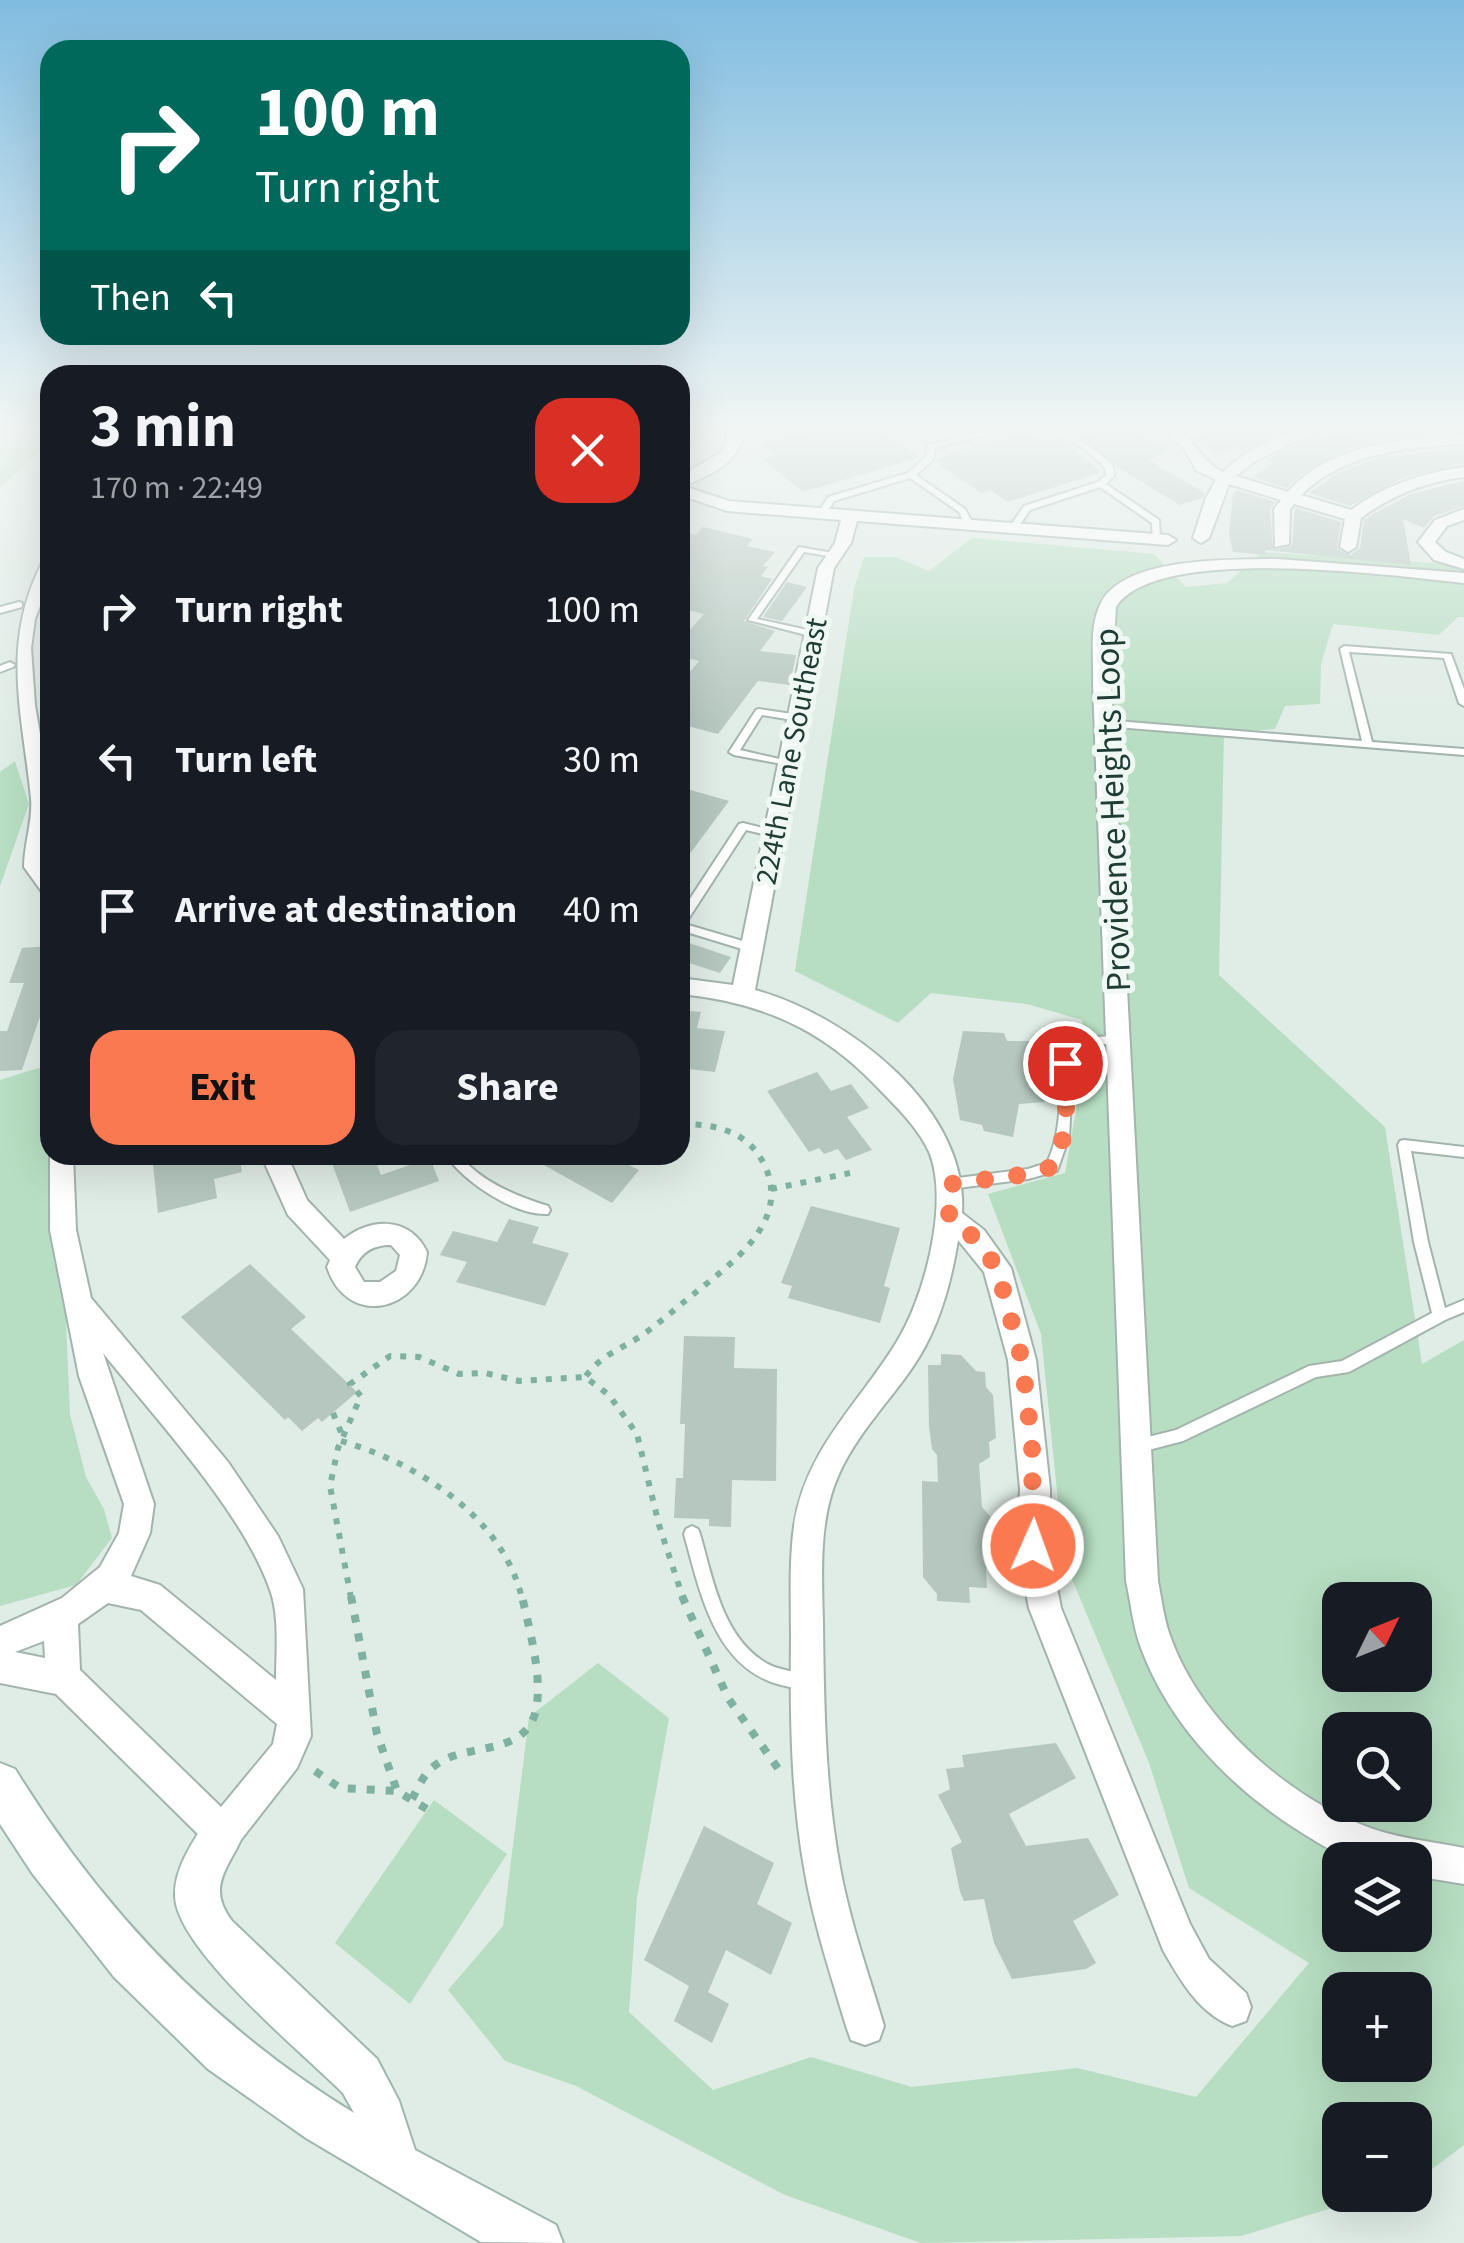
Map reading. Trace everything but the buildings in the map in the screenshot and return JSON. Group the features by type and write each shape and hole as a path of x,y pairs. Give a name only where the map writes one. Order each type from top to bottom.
{"main road":[{"path":"0,1784 64,1881 119,1950 225,2052 309,2113 394,2166 498,2226 538,2243"},
{"path":"223,1832 197,1883 199,1915 216,1937 360,2076 382,2118 394,2166"}],"street":[{"name":"224th Lane Southeast","path":"742,992 826,568 843,544 846,531"},
{"path":"1049,531 1163,539"},
{"path":"1201,538 1203,531"},
{"path":"1279,531 1280,544"},
{"path":"1348,547 1351,531"},
{"path":"1434,531 1426,542 1440,556 1464,564"},
{"name":"Providence Heights Loop","path":"1464,578 1236,565 1184,566 1139,576 1119,589 1107,607 1104,723 1142,1581 1158,1647 1184,1697 1219,1744 1290,1802 1339,1834 1387,1852 1464,1866"},
{"path":"40,574 10,608 14,620 5,667 40,779"},
{"path":"40,828 34,867 40,874"},
{"path":"690,987 742,992 813,1020 865,1058 897,1092 942,1153 950,1184 949,1218 918,1334 859,1412 820,1478 808,1555 807,1683 823,1875 866,2026"},
{"path":"0,1642 62,1618 107,1587 125,1558 138,1523 139,1504 93,1376 63,1230 60,1165"},
{"path":"278,1165 297,1207 344,1257"},
{"path":"949,1218 975,1238 997,1268 1022,1360 1034,1459 1033,1546 1045,1608 1176,1937 1196,1972 1232,2007"},
{"path":"0,1666 66,1679 223,1832 285,1756 294,1736 287,1589 268,1547 218,1472 82,1308"},
{"path":"107,1587 149,1596 295,1717"},
{"path":"62,1618 60,1650 66,1679"}],"lane":[{"path":"1160,531 1163,539"},
{"path":"814,634 752,620 802,549 833,555"},
{"path":"1368,744 1344,649 1448,656 1464,703"},
{"path":"790,764 734,752 759,712 799,718"},
{"path":"1104,723 1464,752"},
{"path":"690,908 743,826 775,834"},
{"path":"690,927 752,948"},
{"path":"950,1184 1052,1167 1062,1149 1066,1120 1065,1063 1069,1042 1118,1040"},
{"path":"1440,1316 1420,1242 1404,1144 1464,1152"},
{"path":"463,1165 492,1190 543,1210"},
{"path":"1136,1446 1178,1436 1314,1371 1344,1368 1464,1306"},
{"path":"692,1534 716,1613 729,1638 762,1670 807,1683"}],"path":[{"path":"586,1377 595,1363 642,1335 752,1246 761,1230 771,1190 770,1174 761,1156 741,1134 708,1122 690,1123"},
{"path":"771,1190 850,1173"},
{"path":"397,1790 377,1734 330,1486 342,1440 360,1396 350,1384 378,1360 390,1356 420,1358 459,1374 485,1373 519,1380 586,1377 626,1412 641,1438 671,1566 698,1639 742,1720 781,1773 790,1780 813,1782"},
{"path":"333,1413 342,1427 342,1440"},
{"path":"342,1440 400,1460 444,1490 490,1537 509,1561 518,1581 534,1669 533,1720 502,1744 430,1768 412,1799"},
{"path":"314,1771 354,1792 397,1790 428,1809"}],"green space":[{"path":"972,538 1154,554 1186,587 1227,583 1262,552 1464,565 1464,617 1458,617 1439,635 1333,624 1321,664 1320,704 1285,706 1275,729 1224,732 1219,975 1385,1127 1422,1364 1464,1340 1464,2145 1432,2169 1432,2102 1322,2102 1322,2211 1241,2236 921,2243 785,2195 576,2086 505,2061 448,1990 503,1926 529,1717 598,1663 669,1718 637,1898 629,2012 713,2090 811,2057 912,2087 1077,2068 1196,2097 1309,1963 1189,1888 1149,1763 1064,1560 1041,1334 988,1194 1065,1173 1083,1070 1082,1020 1027,1004 931,993 898,1023 795,971 854,589 864,557 896,557 929,571"},
{"path":"15,761 29,804 0,886 0,772"},
{"path":"40,1068 40,1165 54,1165 60,1182 70,1414 86,1477 104,1509 112,1538 76,1585 0,1606 0,1080"},
{"path":"434,1800 507,1854 410,2004 335,1943"}],"route":[{"path":"1033,1546 1035,1489 1022,1360 997,1268 975,1238 949,1218 950,1184 1052,1167 1062,1149 1066,1120 1065,1063"}]}
